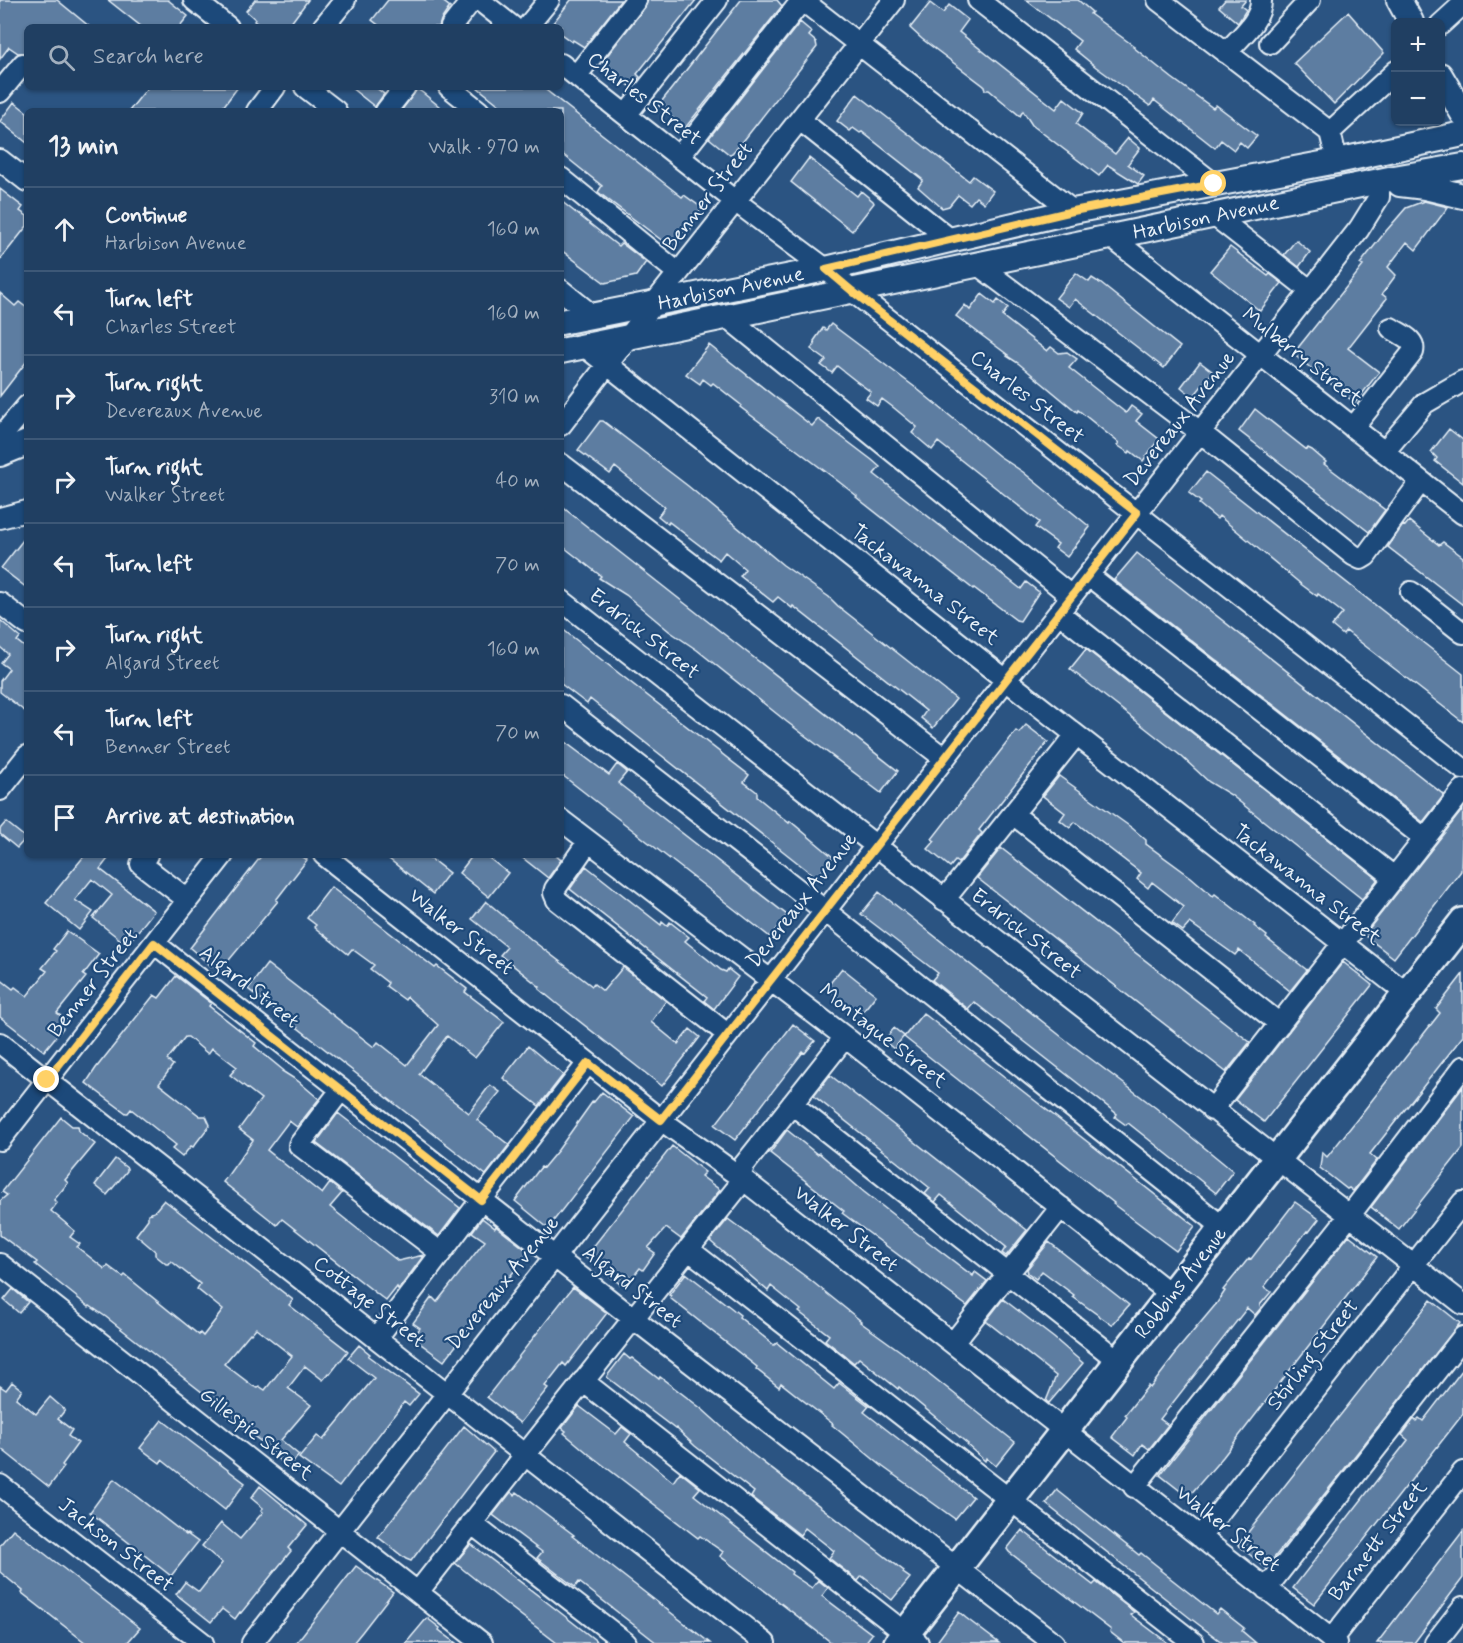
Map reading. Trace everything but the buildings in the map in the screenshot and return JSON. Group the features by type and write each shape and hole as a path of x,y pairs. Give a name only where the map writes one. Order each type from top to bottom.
{"highway":[{"name":"Robbins Avenue","path":"907,1640 957,1567 1120,1362 1463,921"}],"main road":[{"path":"1399,0 1409,18"},
{"path":"1445,84 1463,116"},
{"name":"Harbison Avenue","path":"564,321 826,269 1073,211 1337,161 1463,116"},
{"name":"Harbison Avenue","path":"564,350 1394,178 1463,166"},
{"path":"1379,182 1425,187 1463,196"},
{"path":"0,454 24,444"},
{"path":"0,460 24,457"}],"street":[{"path":"325,24 345,0"},
{"path":"453,24 472,0"},
{"path":"479,0 509,24"},
{"path":"529,24 549,0"},
{"path":"568,70 636,0"},
{"path":"626,115 717,0"},
{"path":"679,157 802,0 1073,211"},
{"name":"Benner Street","path":"564,416 629,338 894,0"},
{"path":"978,0 1214,184"},
{"path":"1158,0 1330,132 1337,161"},
{"path":"1226,52 1256,18 1262,7 1261,0"},
{"path":"1270,43 1310,0"},
{"path":"201,2 225,24"},
{"path":"1445,20 1463,4"},
{"path":"0,92 23,64"},
{"name":"Charles Street","path":"568,70 826,269 1463,769"},
{"path":"1330,132 1394,72"},
{"path":"259,108 273,90"},
{"path":"309,90 332,108"},
{"path":"388,108 403,90"},
{"path":"453,90 475,108"},
{"path":"800,120 951,240"},
{"path":"0,160 24,179"},
{"path":"564,180 678,273"},
{"name":"Devereaux Avenue","path":"252,1643 1359,229 1379,197 1379,182"},
{"path":"1215,216 1311,291"},
{"name":"Mulberry Street","path":"1110,237 1463,514"},
{"path":"978,265 1200,432 1353,555 1361,559 1421,481"},
{"path":"564,292 593,316"},
{"path":"727,317 1071,596"},
{"path":"1353,428 1413,352 1412,341 1391,328"},
{"name":"Tackawanna Street","path":"584,346 1406,993"},
{"path":"1384,452 1425,403 1463,381"},
{"path":"0,438 24,410"},
{"path":"564,466 944,758"},
{"path":"0,518 24,512"},
{"path":"1088,575 1424,838"},
{"path":"1411,592 1463,633"},
{"name":"Erdrick Street","path":"564,602 1463,1304"},
{"path":"0,603 24,622"},
{"path":"1059,613 1394,877"},
{"path":"564,707 824,910 1224,1228"},
{"path":"944,900 1076,735"},
{"path":"0,790 24,760"},
{"path":"1212,1110 1463,790"},
{"path":"1013,814 1280,1023"},
{"name":"Montague Street","path":"564,822 845,1037 1172,1294"},
{"path":"588,842 555,889 557,900 728,1034"},
{"path":"145,858 141,864 188,900"},
{"name":"Benner Street","path":"0,1140 221,858"},
{"name":"Walker Street","path":"328,858 661,1120 741,1177 1134,1487 1334,1641"},
{"name":"Algard Street","path":"154,943 481,1200 1054,1643"},
{"path":"418,1592 737,1188 744,1165 845,1037"},
{"name":"Cottage Street","path":"0,1043 765,1643"},
{"path":"377,1338 588,1063"},
{"path":"1134,1487 1350,1215 1463,1067"},
{"path":"341,1090 299,1145 441,1252"},
{"path":"792,1104 1120,1362"},
{"name":"Stirling Street","path":"1200,1537 1463,1202"},
{"path":"953,1343 1060,1207"},
{"path":"688,1249 1194,1643"},
{"name":"Gillespie Street","path":"0,1264 482,1643"},
{"path":"1266,1589 1463,1336"},
{"path":"584,1382 907,1640"},
{"name":"Barnett Street","path":"1334,1641 1463,1472"},
{"name":"Jackson Street","path":"2,1491 203,1643"},
{"path":"471,1523 626,1643"},
{"path":"1434,1643 1463,1607"}],"route":[{"path":"47,1080 154,943 481,1200 588,1063 661,1120 1137,513 826,269 1073,211 1214,184"}]}
